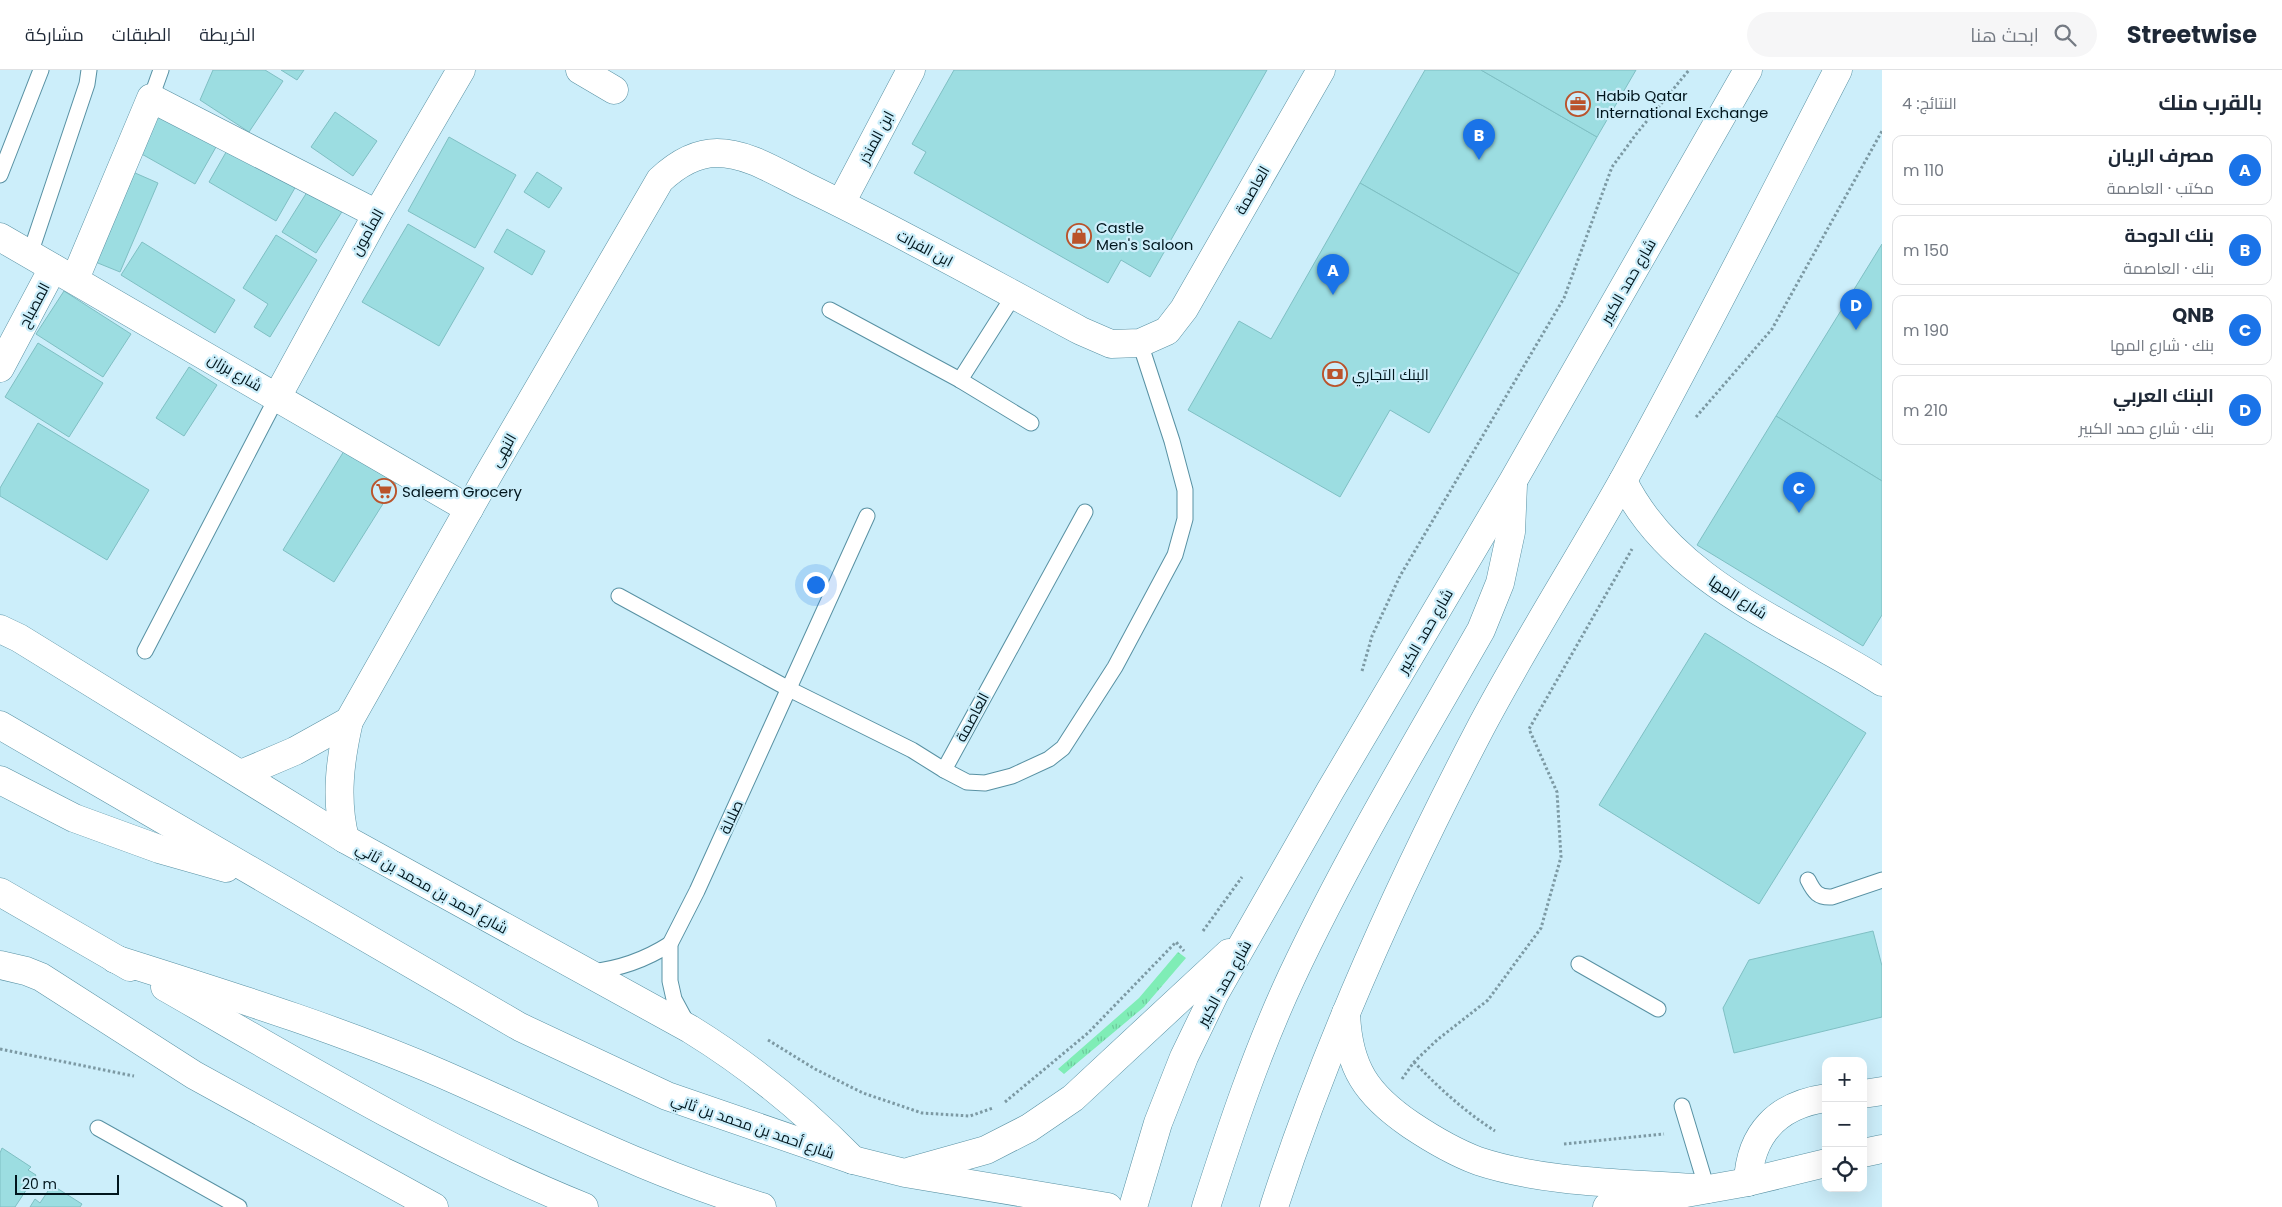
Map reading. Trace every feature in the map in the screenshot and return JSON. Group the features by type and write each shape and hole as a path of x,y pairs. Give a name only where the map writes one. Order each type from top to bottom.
{"main road":[{"name":"المأمون","path":"277,397 376,214 461,70"},
{"path":"580,70 614,90"},
{"name":"ابن المنذر","path":"841,203 910,70"},
{"name":"العاصمة","path":"1184,309 1321,70"},
{"name":"شارع حمد الكبير","path":"1133,1207 1158,1123 1184,1057 1215,993 1252,932 1330,791 1513,481 1748,70"},
{"path":"1274,1207 1298,1134 1346,1011 1393,902 1483,724 1623,481 1838,70"},
{"path":"151,98 376,214"},
{"name":"المصباح","path":"0,368 64,273 151,98"},
{"name":"ابن الفرات","path":"660,180 685,161 700,155 732,154 747,159 841,203 1080,331 1111,344 1140,343 1167,331 1184,309"},
{"name":"النهى","path":"345,839 338,794 342,750 349,721 469,509 660,180"},
{"name":"شارع برزان","path":"0,237 469,509"},
{"path":"1206,1207 1258,1056 1291,978 1328,902 1481,630 1500,583 1511,532 1513,481"},
{"name":"شارع المها","path":"1623,481 1635,506 1648,523 1670,548 1703,574 1770,618 1882,682"},
{"name":"شارع أحمد بن محمد بن ثاني","path":"0,629 19,638 345,839 690,1029 730,1054 772,1085 814,1120 853,1160"},
{"path":"241,774 295,751 349,721"},
{"name":"شارع أحمد بن محمد بن ثاني","path":"0,725 512,1022 592,1062 667,1096 853,1160 904,1173 1108,1207"},
{"path":"0,780 58,811 102,829 265,879"},
{"path":"0,892 411,1127 469,1157 584,1207"},
{"path":"904,1173 986,1150 1044,1118 1073,1098 1252,932"},
{"path":"115,959 303,1020 372,1046 442,1074 630,1160 713,1192 762,1207"},
{"path":"0,965 26,971 41,977 194,1075 434,1207"},
{"path":"1346,1011 1348,1042 1358,1071 1366,1084 1385,1107 1442,1144 1477,1160 1499,1167 1545,1176 1707,1189"},
{"path":"1867,1093 1882,1091"},
{"path":"1748,1182 1749,1161 1756,1141 1769,1124 1803,1104 1822,1099"},
{"path":"1867,1153 1882,1149"},
{"path":"1607,1207 1748,1182 1822,1164"}],"lane":[{"path":"0,175 41,70"},
{"path":"30,254 87,84 89,70"},
{"path":"151,98 161,70"},
{"path":"960,380 1014,295"},
{"path":"830,310 960,380 1031,423"},
{"path":"619,596 789,689 912,750 967,782 985,783 1012,776 1049,760 1063,748 1115,666 1175,555 1185,519 1185,490 1172,440 1140,343"},
{"path":"145,651 277,397"},
{"name":"العاصمة","path":"944,770 1085,512"},
{"name":"صلالة","path":"690,1029 674,999 670,981 670,944 697,891 866,516"},
{"path":"1808,880 1813,891 1825,897 1832,897 1882,880"},
{"path":"585,972 608,970 637,962 670,944"},
{"path":"1578,964 1658,1009"},
{"path":"1682,1106 1707,1189"},
{"path":"98,1128 239,1207"}],"path":[{"path":"1361,673 1372,636 1400,576 1564,298 1612,167 1636,133 1688,70"},
{"path":"1695,419 1772,329 1882,131"},
{"path":"1385,1107 1414,1062 1437,1040 1488,1000 1541,928 1561,857 1557,792 1529,729 1648,523"},
{"path":"1202,932 1245,872"},
{"path":"764,1038 815,1069 863,1092 922,1113 970,1116 1001,1105 1045,1070 1088,1033 1176,942 1186,953 1192,946"},
{"path":"1414,1062 1441,1091 1467,1113 1496,1132"},
{"path":"1557,1144 1689,1131"}],"green space":[{"path":"1178,952 1186,958 1144,1007 1064,1074 1058,1069 1139,998"}],"building":[{"path":"213,70 265,70 283,81 249,132 200,100"},
{"path":"281,70 304,70 297,80"},
{"path":"954,70 1267,70 1150,277 1121,260 1108,283 914,173 926,152 912,144"},
{"path":"1425,70 1481,70 1597,137 1519,274 1360,183"},
{"name":"Habib Qatar International Exchange","path":"1481,70 1636,70 1597,137"},
{"path":"156,104 220,140 195,184 131,148"},
{"path":"335,112 377,141 353,176 311,147"},
{"path":"449,137 516,175 475,248 408,211"},
{"path":"229,147 296,186 276,221 209,182"},
{"path":"126,169 158,183 120,272 88,259"},
{"path":"537,172 562,188 549,208 524,192"},
{"name":"البنك التجاري","path":"1360,183 1519,274 1429,433 1390,410 1340,497 1188,410 1239,321 1271,339"},
{"path":"309,189 343,210 316,253 282,232"},
{"path":"408,224 484,268 439,346 362,302"},
{"path":"507,229 545,251 532,275 494,252"},
{"path":"276,235 317,260 270,337 254,327 268,304 243,288"},
{"path":"142,242 235,300 215,333 121,275"},
{"path":"1882,244 1882,481 1776,416"},
{"path":"64,291 131,334 103,377 36,334"},
{"path":"38,343 103,383 69,437 5,397"},
{"path":"189,367 217,385 184,436 156,418"},
{"path":"1776,416 1882,481 1882,615 1863,646 1697,545"},
{"path":"38,423 149,490 107,560 0,496 0,488"},
{"path":"344,451 396,483 334,582 283,550"},
{"path":"1705,633 1866,733 1759,904 1599,805"},
{"path":"1873,931 1882,966 1882,1017 1734,1053 1723,1008 1749,960"},
{"path":"2,1148 31,1167 28,1170 36,1175 15,1207 0,1207 0,1153"},
{"path":"52,1185 82,1204 80,1207 30,1207 35,1199 40,1203"}],"place":[{"name":"Habib Qatar International Exchange","path":"1578,104"},
{"name":"بنك الدوحة","path":"1479,160"},
{"name":"Castle Men's Saloon","path":"1079,236"},
{"name":"مصرف الريان","path":"1333,295"},
{"name":"البنك العربي","path":"1856,330"},
{"name":"البنك التجاري","path":"1335,374"},
{"name":"Saleem Grocery","path":"384,491"},
{"name":"QNB","path":"1799,513"}]}
